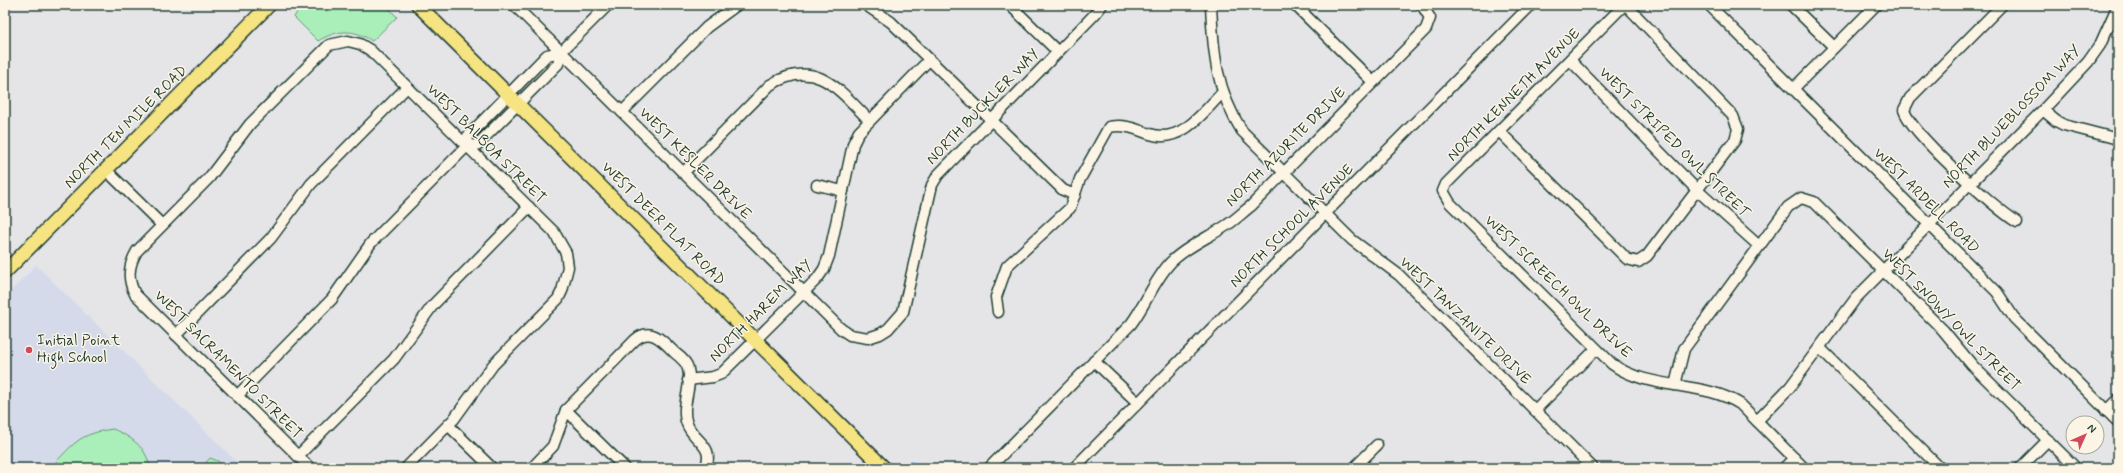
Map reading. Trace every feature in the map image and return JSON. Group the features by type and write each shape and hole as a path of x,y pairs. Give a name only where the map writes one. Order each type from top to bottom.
{"main road":[{"name":"NORTH TEN MILE ROAD","path":"5,272 269,5"},
{"name":"WEST DEER FLAT ROAD","path":"418,5 884,468"}],"street":[{"name":"WEST KESLER DRIVE","path":"514,5 841,329 850,335 859,338"},
{"path":"467,146 477,145 558,64 561,52 608,5"},
{"path":"622,112 707,27 737,5"},
{"path":"866,5 891,22 1063,190 1075,195"},
{"path":"1010,5 1058,52"},
{"name":"NORTH BUCKLER WAY","path":"859,338 868,338 880,334 888,329 903,312 932,185 944,167 1058,52 1102,5"},
{"name":"WEST TANZANITE DRIVE","path":"1211,5 1213,52 1223,92 1230,111 1242,131 1352,240 1399,275 1593,468"},
{"path":"1295,5 1373,82"},
{"name":"NORTH AZURITE DRIVE","path":"989,468 1138,315 1158,278 1171,262 1187,248 1228,225 1284,173 1426,29 1430,18 1422,5"},
{"name":"NORTH SCHOOL AVENUE","path":"1074,468 1531,5"},
{"path":"1499,131 1627,259 1638,262 1647,256 1735,140 1738,129 1733,116 1625,5"},
{"name":"NORTH KENNETH AVENUE","path":"1443,191 1446,184 1625,5"},
{"name":"WEST ARDELL ROAD","path":"1709,5 1996,292 2014,318 2118,422"},
{"path":"1791,5 1834,47"},
{"path":"1793,89 1876,5"},
{"path":"2002,5 1910,98 1904,110 1910,123 1992,205 2016,222"},
{"name":"NORTH BLUEBLOSSOM WAY","path":"1757,421 1790,387 1856,298 1928,224 2044,110 2088,62 2100,45 2118,5"},
{"name":"WEST BALBOA STREET","path":"162,225 209,178 250,124 329,45 348,41 360,44 370,50 560,240 566,253 568,267 566,284 558,299 493,365 448,425"},
{"path":"237,396 332,299 370,243 467,146 468,136 547,55 561,52"},
{"name":"NORTH HAREM WAY","path":"688,380 714,377 721,374 804,292 824,269 829,256 853,144 859,132 869,120 930,60"},
{"name":"WEST STRIPED OWL STREET","path":"1570,60 1698,190 1759,246"},
{"path":"683,173 770,85 780,80 803,73 816,75 827,81 869,120"},
{"path":"176,335 271,238 311,184 407,87"},
{"path":"998,312 996,296 1006,266 1070,208 1080,179 1109,127 1122,125 1154,136 1177,134 1186,128 1223,92"},
{"path":"2044,110 2056,121 2118,139"},
{"path":"106,170 162,225"},
{"path":"817,185 843,191"},
{"name":"WEST SCREECH OWL DRIVE","path":"1443,191 1450,203 1596,348 1624,373 1637,378 1675,385 1732,399 1757,421 1804,468"},
{"name":"WEST SNOWY OWL STREET","path":"1759,246 1788,208 1801,198 1814,202 1943,330 1972,365 2076,468"},
{"path":"298,456 394,359 433,305 528,207"},
{"name":"WEST SACRAMENTO STREET","path":"162,225 137,251 131,262 130,281 135,294 310,468"},
{"path":"1675,385 1684,348 1759,246"},
{"path":"532,468 553,446 566,410 640,335 647,334 661,338 684,361 688,369 685,408 687,425 708,454 708,461 705,468"},
{"path":"1535,410 1596,348"},
{"path":"1820,348 1940,468"},
{"path":"1094,361 1138,404"},
{"path":"2106,411 2118,399"},
{"path":"566,410 625,468"},
{"path":"406,468 448,425 492,468"},
{"path":"2020,468 2048,440"},
{"path":"1354,468 1377,445"},
{"path":"1784,468 1794,458"}],"shaded area":[{"path":"36,265 243,468 5,468 5,297"}],"green space":[{"path":"302,5 386,5 397,17 372,41 352,32 345,32 325,37 318,41 294,17"},
{"path":"113,429 132,439 142,449 150,468 50,468 77,441 91,434"},
{"path":"210,458 218,461 226,468 201,468"}],"waterway":[{"path":"907,468 911,465"}],"place":[{"name":"Initial Point High School","path":"29,350"}]}
